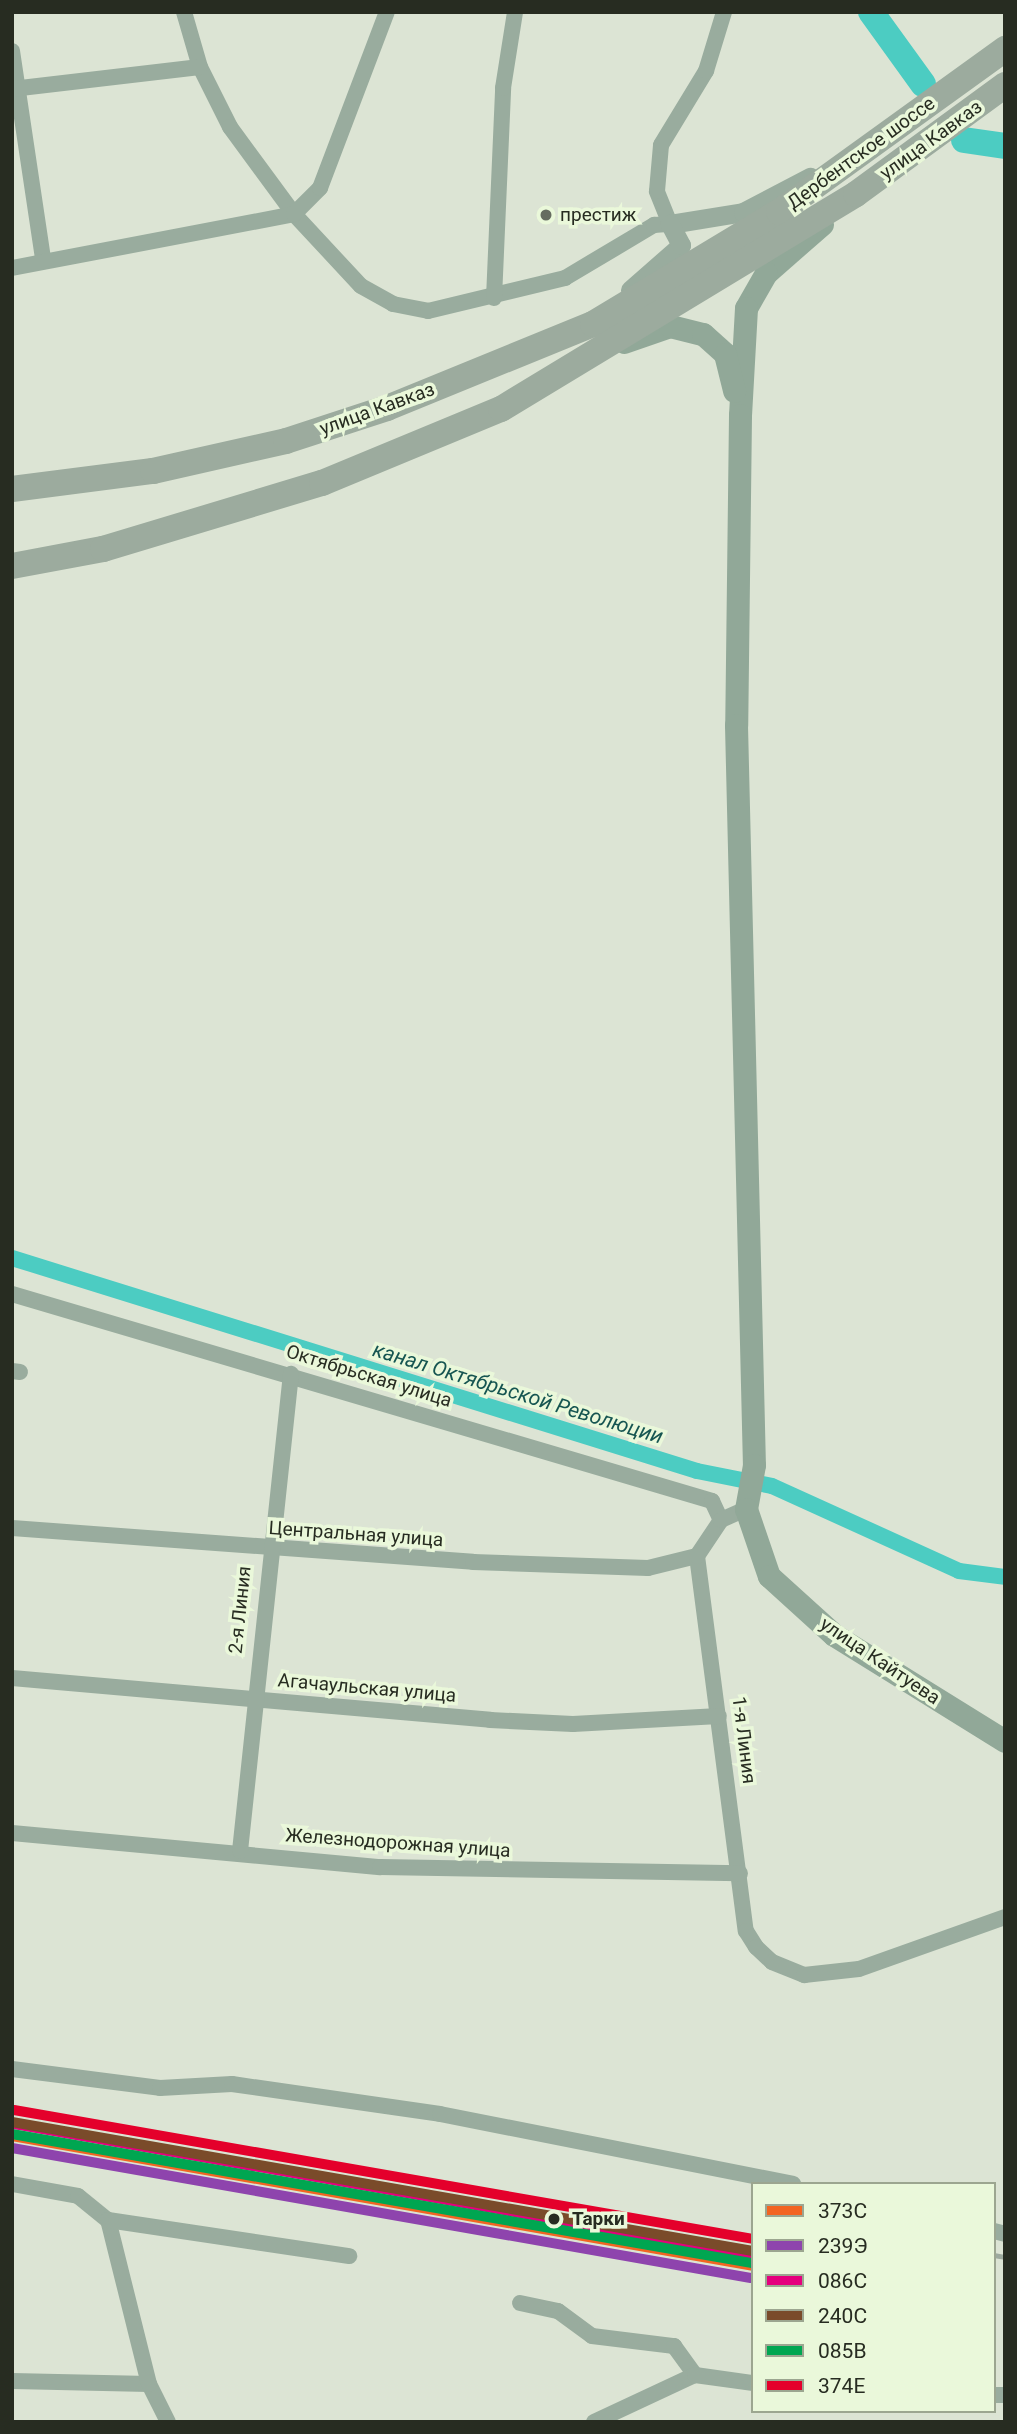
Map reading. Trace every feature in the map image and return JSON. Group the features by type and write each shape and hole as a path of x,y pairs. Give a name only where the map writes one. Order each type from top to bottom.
{"highway":[{"name":"Дербентское шоссе","path":"715,253 877,142 1005,48"},
{"name":"улица Кавказ","path":"12,566 103,549 322,483 501,409 856,194 1005,85"},
{"name":"улица Кавказ","path":"12,489 153,471 286,441 387,408 593,324 715,253"}],"main road":[{"path":"746,1499 754,1465 737,781 740,415 746,308 766,273 856,194"},
{"path":"604,349 670,326 703,334 725,354 740,415"},
{"name":"улица Кайтуева","path":"746,1499 769,1576 834,1635 1005,1741"}],"street":[{"path":"184,12 200,67 230,127 294,214 361,286 393,304 428,311 494,298 565,278 654,225 763,205 877,142"},
{"path":"12,268 43,258 294,214 320,188 387,12"},
{"path":"494,298 503,88 515,12"},
{"path":"593,324 681,245 657,191 658,156 669,127 706,71 724,12"},
{"path":"12,51 15,89 43,258"},
{"path":"15,89 200,67"},
{"name":"Октябрьская улица","path":"12,1294 291,1374 712,1501 721,1520"},
{"name":"2-я Линия","path":"240,1851 251,1698 267,1550 291,1374"},
{"path":"697,1556 721,1520 746,1499"},
{"name":"Центральная улица","path":"12,1528 267,1550 648,1568 697,1556"},
{"name":"1-я Линия","path":"697,1556 746,1931 772,1962 804,1975 859,1969 1005,1917"},
{"name":"Агачаульская улица","path":"12,1678 573,1724 719,1716"},
{"name":"Железнодорожная улица","path":"12,1833 419,1868 740,1873"},
{"path":"12,2069 160,2088 232,2084 427,2112 783,2182"},
{"path":"12,2184 78,2196 108,2220 349,2256"},
{"path":"108,2220 149,2384 168,2422"},
{"path":"520,2303 558,2311 592,2336 674,2346 695,2375"},
{"path":"594,2422 695,2375 751,2382"},
{"path":"12,2381 149,2384"}],"waterway":[{"path":"871,12 923,84"},
{"path":"964,140 1005,146"},
{"name":"канал Октябрьской Революции","path":"12,1258 697,1471 772,1486 959,1571 1005,1577"}],"railway":[{"path":"996,2255 1005,2257"}],"transit line":[{"name":"374Е","path":"14,2110 751,2239"},
{"name":"240С","path":"12,2122 751,2251"},
{"name":"086С","path":"14,2124 751,2254"},
{"name":"085В","path":"12,2134 751,2263"},
{"name":"373C","path":"12,2136 751,2266"},
{"name":"239Э","path":"12,2148 751,2278"}],"place":[{"name":"престиж","path":"546,215"},
{"name":"Тарки","path":"554,2219"}]}
